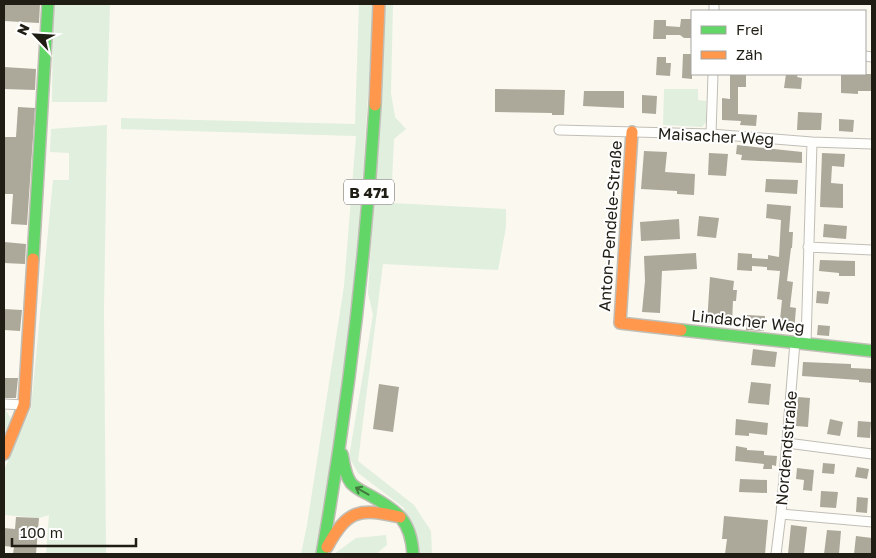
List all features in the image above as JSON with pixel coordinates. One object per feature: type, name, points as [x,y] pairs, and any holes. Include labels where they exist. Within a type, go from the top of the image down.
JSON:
[{"type":"main road","points":[[4,454],[24,405],[48,4]]},
{"type":"main road","name":"B 471","points":[[323,554],[350,372],[365,238],[377,75],[379,4]]},
{"type":"main road","name":"Anton-Pendele-Straße","points":[[620,323],[632,132]]},
{"type":"main road","name":"Lindacher Weg","points":[[620,323],[872,351]]},
{"type":"main road","points":[[340,446],[347,476],[354,486],[392,507],[408,525],[412,537],[413,554]]},
{"type":"main road","points":[[323,554],[342,524],[355,514],[370,511],[402,518]]},
{"type":"street","points":[[712,134],[713,75]]},
{"type":"street","name":"Maisacher Weg","points":[[559,130],[712,134],[812,142],[872,144]]},
{"type":"street","name":"Nordendstraße","points":[[776,554],[787,443],[800,343],[808,247],[812,142]]},
{"type":"street","points":[[808,247],[872,250]]},
{"type":"street","points":[[4,404],[24,405]]},
{"type":"street","points":[[787,443],[872,454]]},
{"type":"street","points":[[781,514],[872,522]]},
{"type":"green space","points":[[53,4],[110,4],[107,102],[52,102]]},
{"type":"green space","points":[[359,4],[374,4],[355,294],[317,554],[301,554],[344,286],[356,136],[121,129],[121,118],[355,124]]},
{"type":"green space","points":[[386,4],[393,4],[391,93],[395,117],[406,129],[394,139],[391,203],[506,209],[506,227],[498,270],[383,264],[358,461],[414,505],[431,531],[432,554],[419,554],[404,508],[358,473],[349,457],[373,315],[368,293]]},
{"type":"green space","points":[[664,89],[698,89],[698,100],[706,101],[706,122],[702,127],[663,125]]},
{"type":"green space","points":[[107,125],[104,312],[106,554],[46,554],[49,515],[39,518],[4,515],[4,470],[31,408],[53,180],[69,180],[69,153],[50,152],[51,129]]},
{"type":"green space","points":[[4,407],[11,419],[4,434]]},
{"type":"green space","points":[[386,535],[387,545],[376,554],[334,554],[356,538]]},
{"type":"building","points":[[4,4],[40,4],[39,23],[4,21]]},
{"type":"building","points":[[681,19],[691,19],[691,38],[684,38],[680,35],[666,35],[666,39],[653,39],[654,20],[666,20],[666,26],[680,27]]},
{"type":"building","points":[[683,54],[691,54],[692,79],[682,78]]},
{"type":"building","points":[[657,57],[666,57],[666,63],[671,63],[670,76],[656,75]]},
{"type":"building","points":[[4,67],[36,69],[35,90],[4,89]]},
{"type":"building","points":[[872,74],[872,91],[858,91],[858,94],[841,93],[841,75]]},
{"type":"building","points":[[730,75],[746,75],[746,87],[738,87],[738,114],[757,115],[756,126],[740,125],[741,121],[722,120],[722,98],[730,99]]},
{"type":"building","points":[[786,75],[798,75],[797,77],[802,78],[801,89],[784,88]]},
{"type":"building","points":[[495,89],[565,90],[564,115],[495,112]]},
{"type":"building","points":[[584,91],[624,91],[624,108],[583,106]]},
{"type":"building","points":[[642,95],[657,96],[656,114],[642,113]]},
{"type":"building","points":[[18,107],[35,108],[27,225],[11,224],[13,194],[4,194],[4,137],[16,137]]},
{"type":"building","points":[[798,112],[822,113],[821,130],[797,130]]},
{"type":"building","points":[[839,119],[854,120],[853,132],[839,131]]},
{"type":"building","points":[[737,145],[802,152],[802,163],[741,160],[742,155],[736,154]]},
{"type":"building","points":[[644,151],[667,152],[665,172],[695,174],[694,195],[677,194],[677,191],[641,189]]},
{"type":"building","points":[[709,153],[728,154],[726,176],[708,175]]},
{"type":"building","points":[[822,153],[845,154],[844,167],[832,166],[831,183],[843,184],[843,208],[820,207]]},
{"type":"building","points":[[766,179],[798,180],[797,194],[765,192]]},
{"type":"building","points":[[767,204],[791,206],[789,232],[793,232],[787,281],[793,282],[790,307],[796,308],[794,332],[779,330],[782,300],[777,299],[780,271],[767,270],[767,267],[752,266],[752,271],[737,270],[738,253],[752,254],[752,258],[768,259],[768,255],[779,257],[781,220],[766,218]]},
{"type":"building","points":[[699,216],[719,218],[716,238],[697,236]]},
{"type":"building","points":[[679,219],[680,239],[641,241],[640,222]]},
{"type":"building","points":[[824,224],[847,226],[846,239],[823,237]]},
{"type":"building","points":[[4,242],[26,244],[25,264],[4,263]]},
{"type":"building","points":[[696,253],[697,269],[662,271],[660,313],[642,312],[645,281],[644,256]]},
{"type":"building","points":[[820,260],[855,261],[855,276],[839,276],[839,273],[819,271]]},
{"type":"building","points":[[710,277],[734,281],[733,290],[737,290],[736,301],[733,301],[732,324],[707,323]]},
{"type":"building","points":[[817,291],[830,292],[828,304],[816,303]]},
{"type":"building","points":[[4,309],[22,310],[20,331],[4,330]]},
{"type":"building","points":[[747,315],[765,316],[764,331],[746,330]]},
{"type":"building","points":[[818,325],[830,326],[829,336],[817,335]]},
{"type":"building","points":[[753,349],[777,352],[775,367],[751,365]]},
{"type":"building","points":[[803,362],[851,364],[851,368],[872,369],[872,383],[859,382],[859,380],[802,376]]},
{"type":"building","points":[[4,378],[18,378],[16,398],[4,398]]},
{"type":"building","points":[[751,382],[771,384],[769,405],[748,403]]},
{"type":"building","points":[[379,384],[399,387],[393,432],[373,429]]},
{"type":"building","points":[[798,397],[810,398],[808,427],[796,426]]},
{"type":"building","points":[[736,419],[768,423],[767,435],[749,433],[749,436],[735,435]]},
{"type":"building","points":[[830,419],[843,422],[840,436],[827,434]]},
{"type":"building","points":[[858,421],[871,422],[870,438],[857,437]]},
{"type":"building","points":[[736,446],[747,448],[747,450],[764,451],[764,455],[777,456],[776,466],[772,465],[772,469],[763,469],[764,464],[735,461]]},
{"type":"building","points":[[823,463],[835,464],[834,474],[822,473]]},
{"type":"building","points":[[857,467],[869,469],[867,479],[855,477]]},
{"type":"building","points":[[797,468],[814,470],[812,491],[803,490],[804,480],[796,479]]},
{"type":"building","points":[[740,479],[767,480],[767,493],[739,492]]},
{"type":"building","points":[[821,491],[838,492],[836,508],[820,507]]},
{"type":"building","points":[[857,497],[868,498],[867,513],[856,512]]},
{"type":"building","points":[[724,516],[768,520],[765,554],[725,554],[727,539],[722,539]]},
{"type":"building","points":[[16,517],[39,518],[36,554],[13,554],[14,547],[4,546],[4,528],[15,529]]},
{"type":"building","points":[[791,525],[807,527],[804,554],[788,554]]},
{"type":"building","points":[[827,530],[841,531],[839,554],[824,554]]},
{"type":"building","points":[[856,536],[872,538],[872,554],[854,554]]},
{"type":"traffic: fast","points":[[33,259],[48,4]]},
{"type":"traffic: fast","points":[[322,554],[355,330],[367,218],[375,105]]},
{"type":"traffic: fast","points":[[681,330],[872,351]]},
{"type":"traffic: fast","points":[[342,454],[346,473],[351,483],[396,512],[406,525],[412,543],[413,554]]},
{"type":"traffic: slow","points":[[375,105],[379,4]]},
{"type":"traffic: slow","points":[[632,132],[620,323],[681,330]]},
{"type":"traffic: slow","points":[[4,454],[24,405],[33,259]]},
{"type":"traffic: slow","points":[[327,547],[334,534],[349,518],[356,514],[374,513],[400,517]]}]
